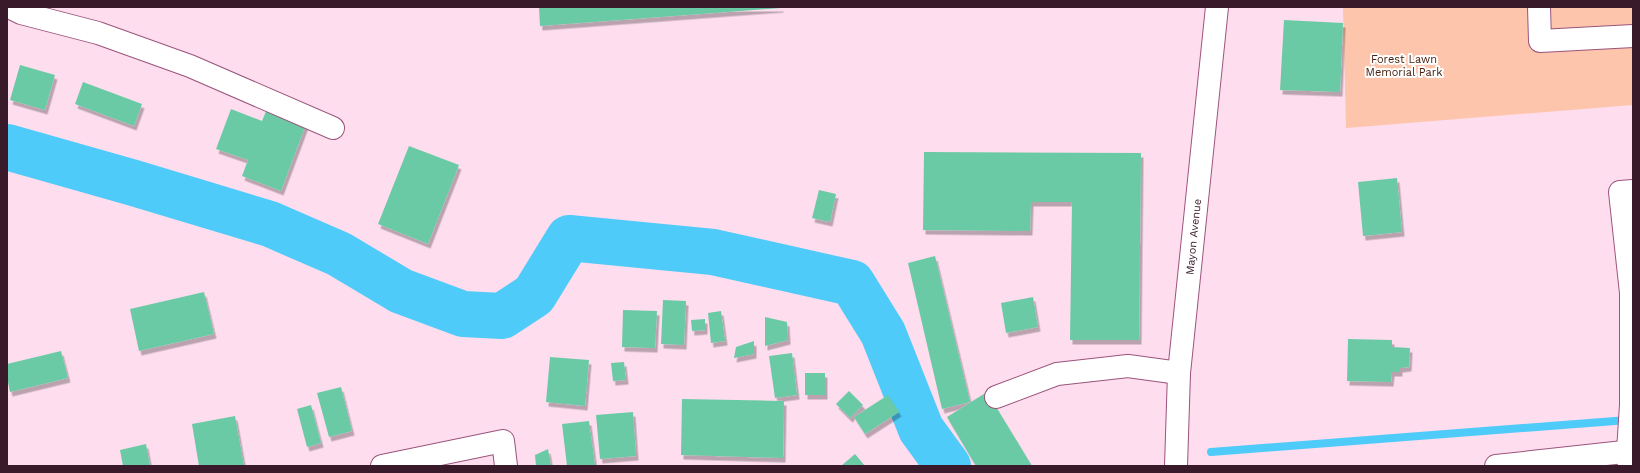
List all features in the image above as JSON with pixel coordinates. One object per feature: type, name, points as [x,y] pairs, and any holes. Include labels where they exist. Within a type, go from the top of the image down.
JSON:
[{"type":"street","points":[[9,7],[21,13],[98,33],[190,66],[333,128]]},
{"type":"street","name":"Mayon Avenue","points":[[1176,466],[1179,373],[1217,7]]},
{"type":"street","points":[[1539,7],[1540,40],[1633,36]]},
{"type":"street","points":[[1496,466],[1630,456],[1632,405],[1632,293],[1620,192],[1633,191]]},
{"type":"street","points":[[996,397],[1057,374],[1128,366],[1179,373]]},
{"type":"street","points":[[382,466],[503,441],[506,466]]},
{"type":"green space","name":"Forest Lawn Memorial Park","points":[[1343,7],[1633,7],[1633,105],[1346,128]]},
{"type":"building","points":[[539,7],[781,7],[781,8],[540,26]]},
{"type":"building","points":[[1284,20],[1343,23],[1340,92],[1280,90]]},
{"type":"building","points":[[20,65],[55,75],[45,110],[10,100]]},
{"type":"building","points":[[83,82],[142,104],[134,126],[75,104]]},
{"type":"building","points":[[231,109],[262,121],[267,109],[306,124],[281,191],[242,176],[248,160],[216,149]]},
{"type":"building","points":[[409,146],[459,165],[428,244],[378,224]]},
{"type":"building","points":[[924,152],[1141,153],[1139,340],[1070,340],[1072,202],[1031,202],[1030,231],[923,230]]},
{"type":"building","points":[[1397,178],[1402,232],[1363,236],[1358,182]]},
{"type":"building","points":[[819,190],[836,194],[830,222],[812,218]]},
{"type":"building","points":[[935,256],[970,402],[942,409],[908,263]]},
{"type":"building","points":[[204,292],[214,334],[139,351],[130,309]]},
{"type":"building","points":[[1033,297],[1038,327],[1006,333],[1001,303]]},
{"type":"building","points":[[663,300],[686,301],[684,345],[661,344]]},
{"type":"building","points":[[623,310],[657,311],[655,348],[622,347]]},
{"type":"building","points":[[721,311],[725,341],[711,343],[708,313]]},
{"type":"building","points":[[765,317],[787,322],[788,340],[765,346]]},
{"type":"building","points":[[705,319],[705,330],[692,331],[691,320]]},
{"type":"building","points":[[1348,339],[1392,340],[1392,347],[1410,348],[1409,367],[1400,368],[1400,372],[1392,372],[1391,382],[1347,381]]},
{"type":"building","points":[[754,341],[754,354],[734,358],[736,347]]},
{"type":"building","points":[[61,351],[68,378],[10,392],[7,377],[7,364]]},
{"type":"building","points":[[792,353],[797,395],[775,398],[769,356]]},
{"type":"building","points":[[550,357],[589,360],[585,406],[546,402]]},
{"type":"building","points":[[624,362],[626,380],[613,381],[611,363]]},
{"type":"building","points":[[805,373],[825,373],[825,395],[805,395]]},
{"type":"building","points":[[341,387],[352,431],[329,437],[317,393]]},
{"type":"building","points":[[849,391],[863,405],[850,418],[836,404]]},
{"type":"building","points":[[987,392],[1032,466],[976,466],[947,417]]},
{"type":"building","points":[[888,395],[899,412],[865,434],[854,417]]},
{"type":"building","points":[[682,399],[784,401],[783,458],[681,455]]},
{"type":"building","points":[[311,405],[321,443],[307,447],[297,409]]},
{"type":"building","points":[[633,412],[636,456],[600,459],[596,415]]},
{"type":"building","points":[[235,416],[244,466],[199,466],[192,424]]},
{"type":"building","points":[[589,421],[595,466],[567,466],[562,424]]},
{"type":"building","points":[[146,444],[150,466],[123,466],[120,450]]},
{"type":"building","points":[[548,449],[551,466],[536,466],[535,455]]},
{"type":"building","points":[[855,454],[865,466],[841,466]]},
{"type":"waterway","points":[[7,147],[270,224],[339,254],[401,291],[463,314],[502,316],[534,295],[569,238],[713,252],[852,283],[883,333],[921,429],[948,466]]},
{"type":"waterway","points":[[1211,452],[1628,420]]}]
